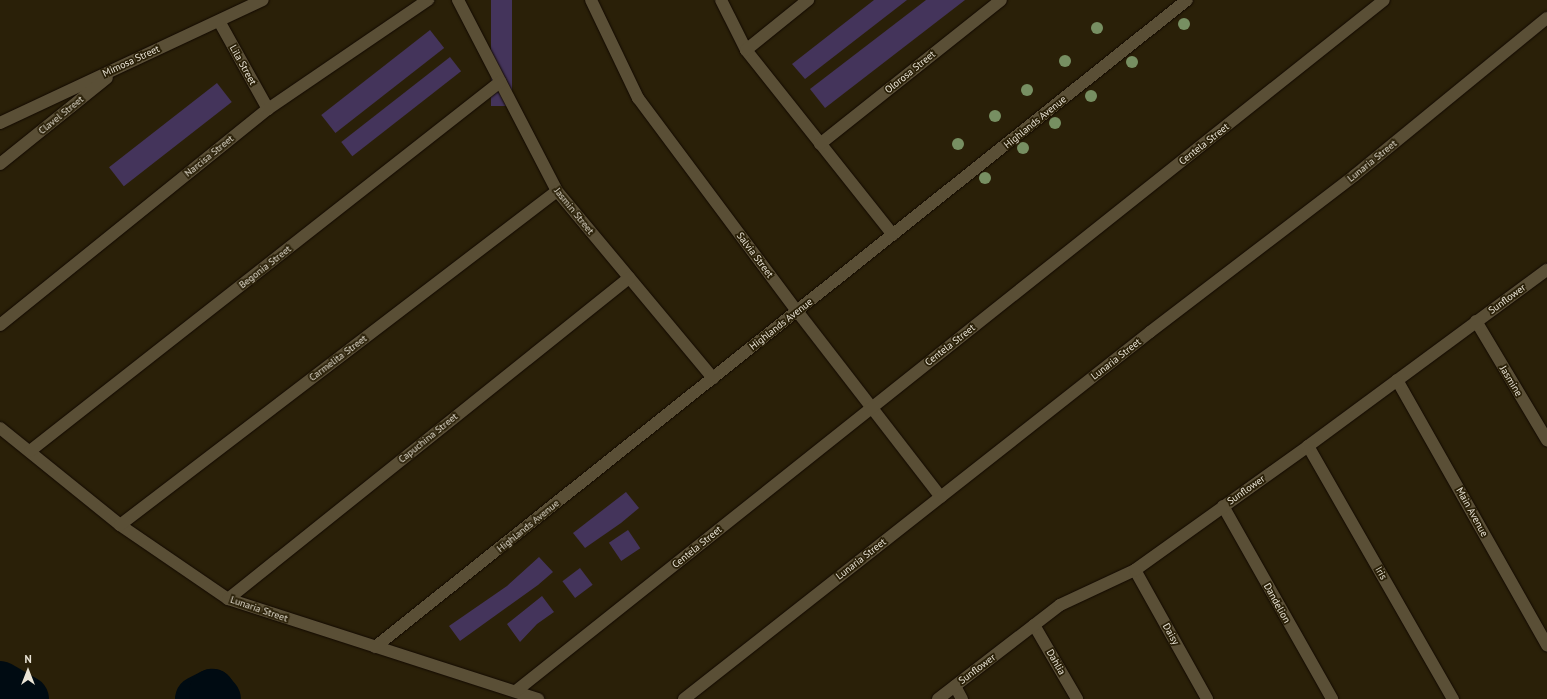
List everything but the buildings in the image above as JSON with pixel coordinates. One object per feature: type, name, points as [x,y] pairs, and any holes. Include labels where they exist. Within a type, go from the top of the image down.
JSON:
[{"type":"street","name":"Mimosa Street","points":[[0,123],[263,0]]},
{"type":"street","name":"Narcisa Street","points":[[0,325],[268,109],[428,0]]},
{"type":"street","name":"Jasmin Street","points":[[458,0],[557,192],[713,378]]},
{"type":"street","name":"Salvia Street","points":[[591,0],[638,98],[797,311],[941,497]]},
{"type":"street","points":[[721,0],[746,50],[893,235]]},
{"type":"street","points":[[746,50],[808,0]]},
{"type":"street","name":"Olorosa Street","points":[[820,144],[1001,0]]},
{"type":"street","name":"Highlands Avenue","points":[[375,648],[1187,0]]},
{"type":"street","name":"Centela Street","points":[[516,691],[1384,0]]},
{"type":"street","name":"Lunaria Street","points":[[684,699],[1355,175],[1547,18]]},
{"type":"street","name":"Lila Street","points":[[219,20],[268,109]]},
{"type":"street","name":"Clavel Street","points":[[0,164],[122,66]]},
{"type":"street","name":"Begonia Street","points":[[30,451],[500,82]]},
{"type":"street","name":"Carmelita Street","points":[[120,525],[557,192]]},
{"type":"street","name":"Sunflower","points":[[938,699],[1060,605],[1135,570],[1308,446],[1547,270]]},
{"type":"street","name":"Capuchina Street","points":[[228,599],[629,278]]},
{"type":"street","name":"Jasmine","points":[[1476,321],[1547,440]]},
{"type":"street","name":"Main Avenue","points":[[1397,380],[1547,645]]},
{"type":"street","name":"Lunaria Street","points":[[0,428],[120,525],[228,599],[375,648],[538,699]]},
{"type":"street","name":"Iris","points":[[1308,446],[1453,699]]},
{"type":"street","name":"Dandelion","points":[[1223,506],[1332,699]]},
{"type":"street","name":"Daisy","points":[[1135,570],[1207,699]]},
{"type":"street","name":"Dahlia","points":[[1034,625],[1077,699]]},
{"type":"street","points":[[955,686],[962,699]]},
{"type":"waterway","points":[[0,684],[26,699]]},
{"type":"waterway","points":[[198,699],[212,692],[218,699]]}]
